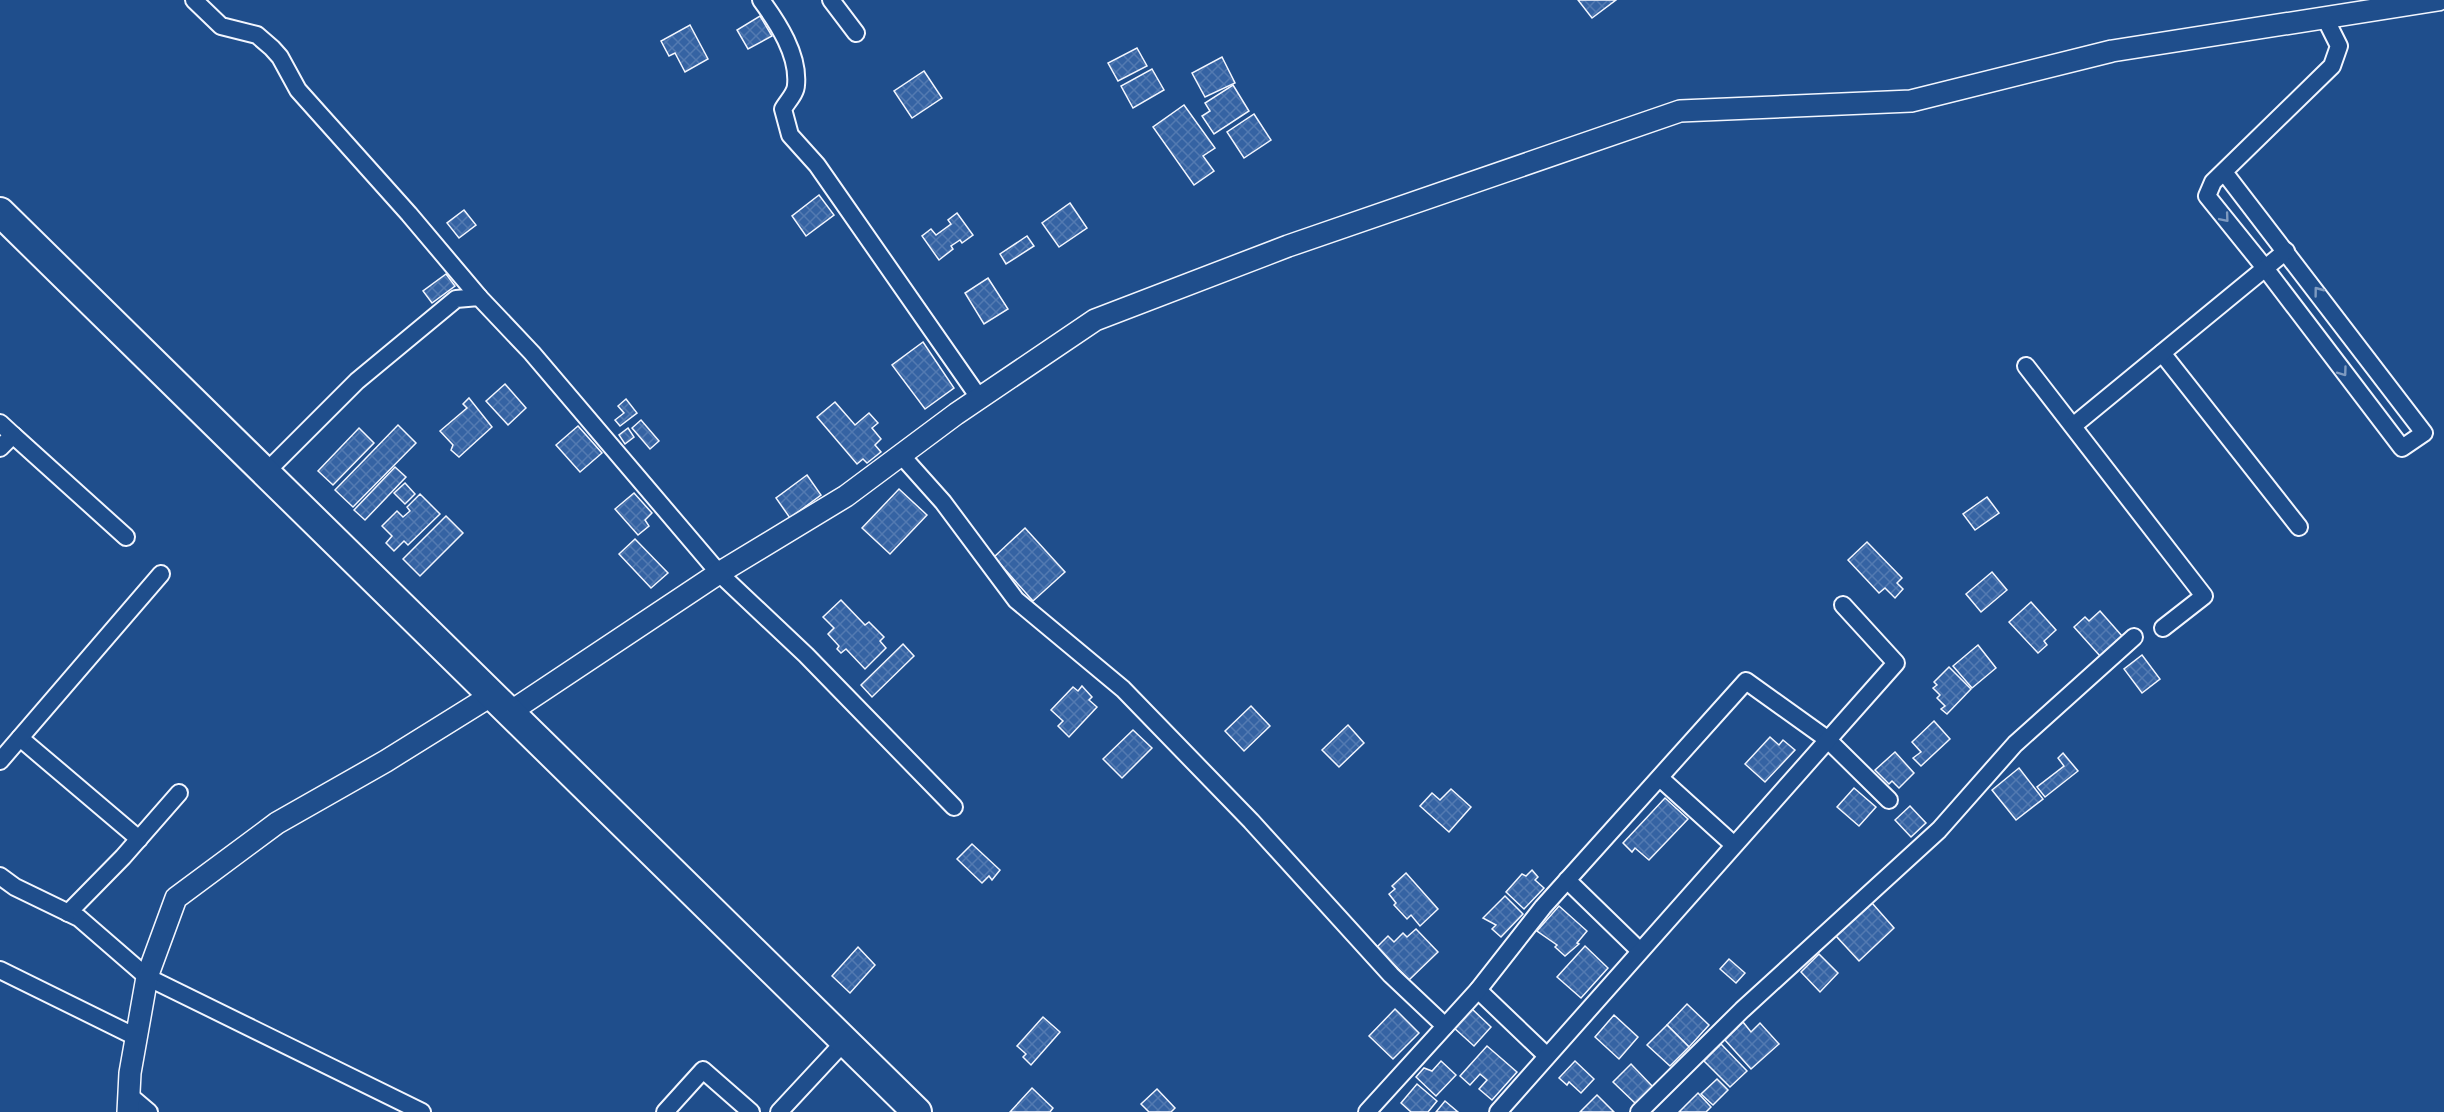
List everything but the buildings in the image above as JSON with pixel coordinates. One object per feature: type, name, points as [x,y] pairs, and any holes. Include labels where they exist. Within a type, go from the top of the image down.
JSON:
[{"type":"highway","points":[[0,212],[917,1112]]},
{"type":"street","points":[[194,0],[221,26],[257,35],[272,48],[280,57],[298,90],[409,214],[479,297],[547,371],[719,573],[806,655],[954,807]]},
{"type":"street","points":[[761,0],[779,28],[795,62],[796,87],[783,109],[790,135],[817,165],[980,399]]},
{"type":"street","points":[[831,0],[856,33]]},
{"type":"street","points":[[149,1112],[128,1104],[130,1073],[147,977],[176,898],[277,824],[386,761],[501,704],[846,496],[980,399],[1095,320],[1288,246],[1680,111],[1911,101],[2112,51],[2438,0]]},
{"type":"street","points":[[2224,172],[2424,433],[2402,448],[2265,268],[2207,196],[2213,182],[2332,66],[2339,46],[2325,18]]},
{"type":"street","points":[[2073,426],[2286,251]]},
{"type":"street","points":[[266,472],[357,381],[456,298],[479,297]]},
{"type":"street","points":[[2162,353],[2299,527]]},
{"type":"street","points":[[2026,366],[2204,596],[2163,628]]},
{"type":"street","points":[[0,423],[126,537]]},
{"type":"street","points":[[0,448],[13,435]]},
{"type":"street","points":[[901,455],[943,502],[1016,600],[1123,689],[1251,821],[1391,975],[1445,1026]]},
{"type":"street","points":[[0,761],[161,574]]},
{"type":"street","points":[[1498,1112],[1896,663],[1843,605]]},
{"type":"street","points":[[1639,1112],[1742,1010],[1939,830],[2015,744],[2134,637]]},
{"type":"street","points":[[1367,1112],[1478,990],[1543,907],[1746,681],[1827,740],[1889,800]]},
{"type":"street","points":[[20,738],[139,839]]},
{"type":"street","points":[[1660,778],[1734,845]]},
{"type":"street","points":[[68,912],[139,839],[179,793]]},
{"type":"street","points":[[0,876],[15,887],[79,918],[147,977],[422,1112]]},
{"type":"street","points":[[1567,880],[1640,951]]},
{"type":"street","points":[[0,970],[136,1037]]},
{"type":"street","points":[[1478,990],[1547,1056]]},
{"type":"street","points":[[778,1112],[845,1041]]},
{"type":"street","points":[[665,1112],[703,1070],[751,1112]]}]
